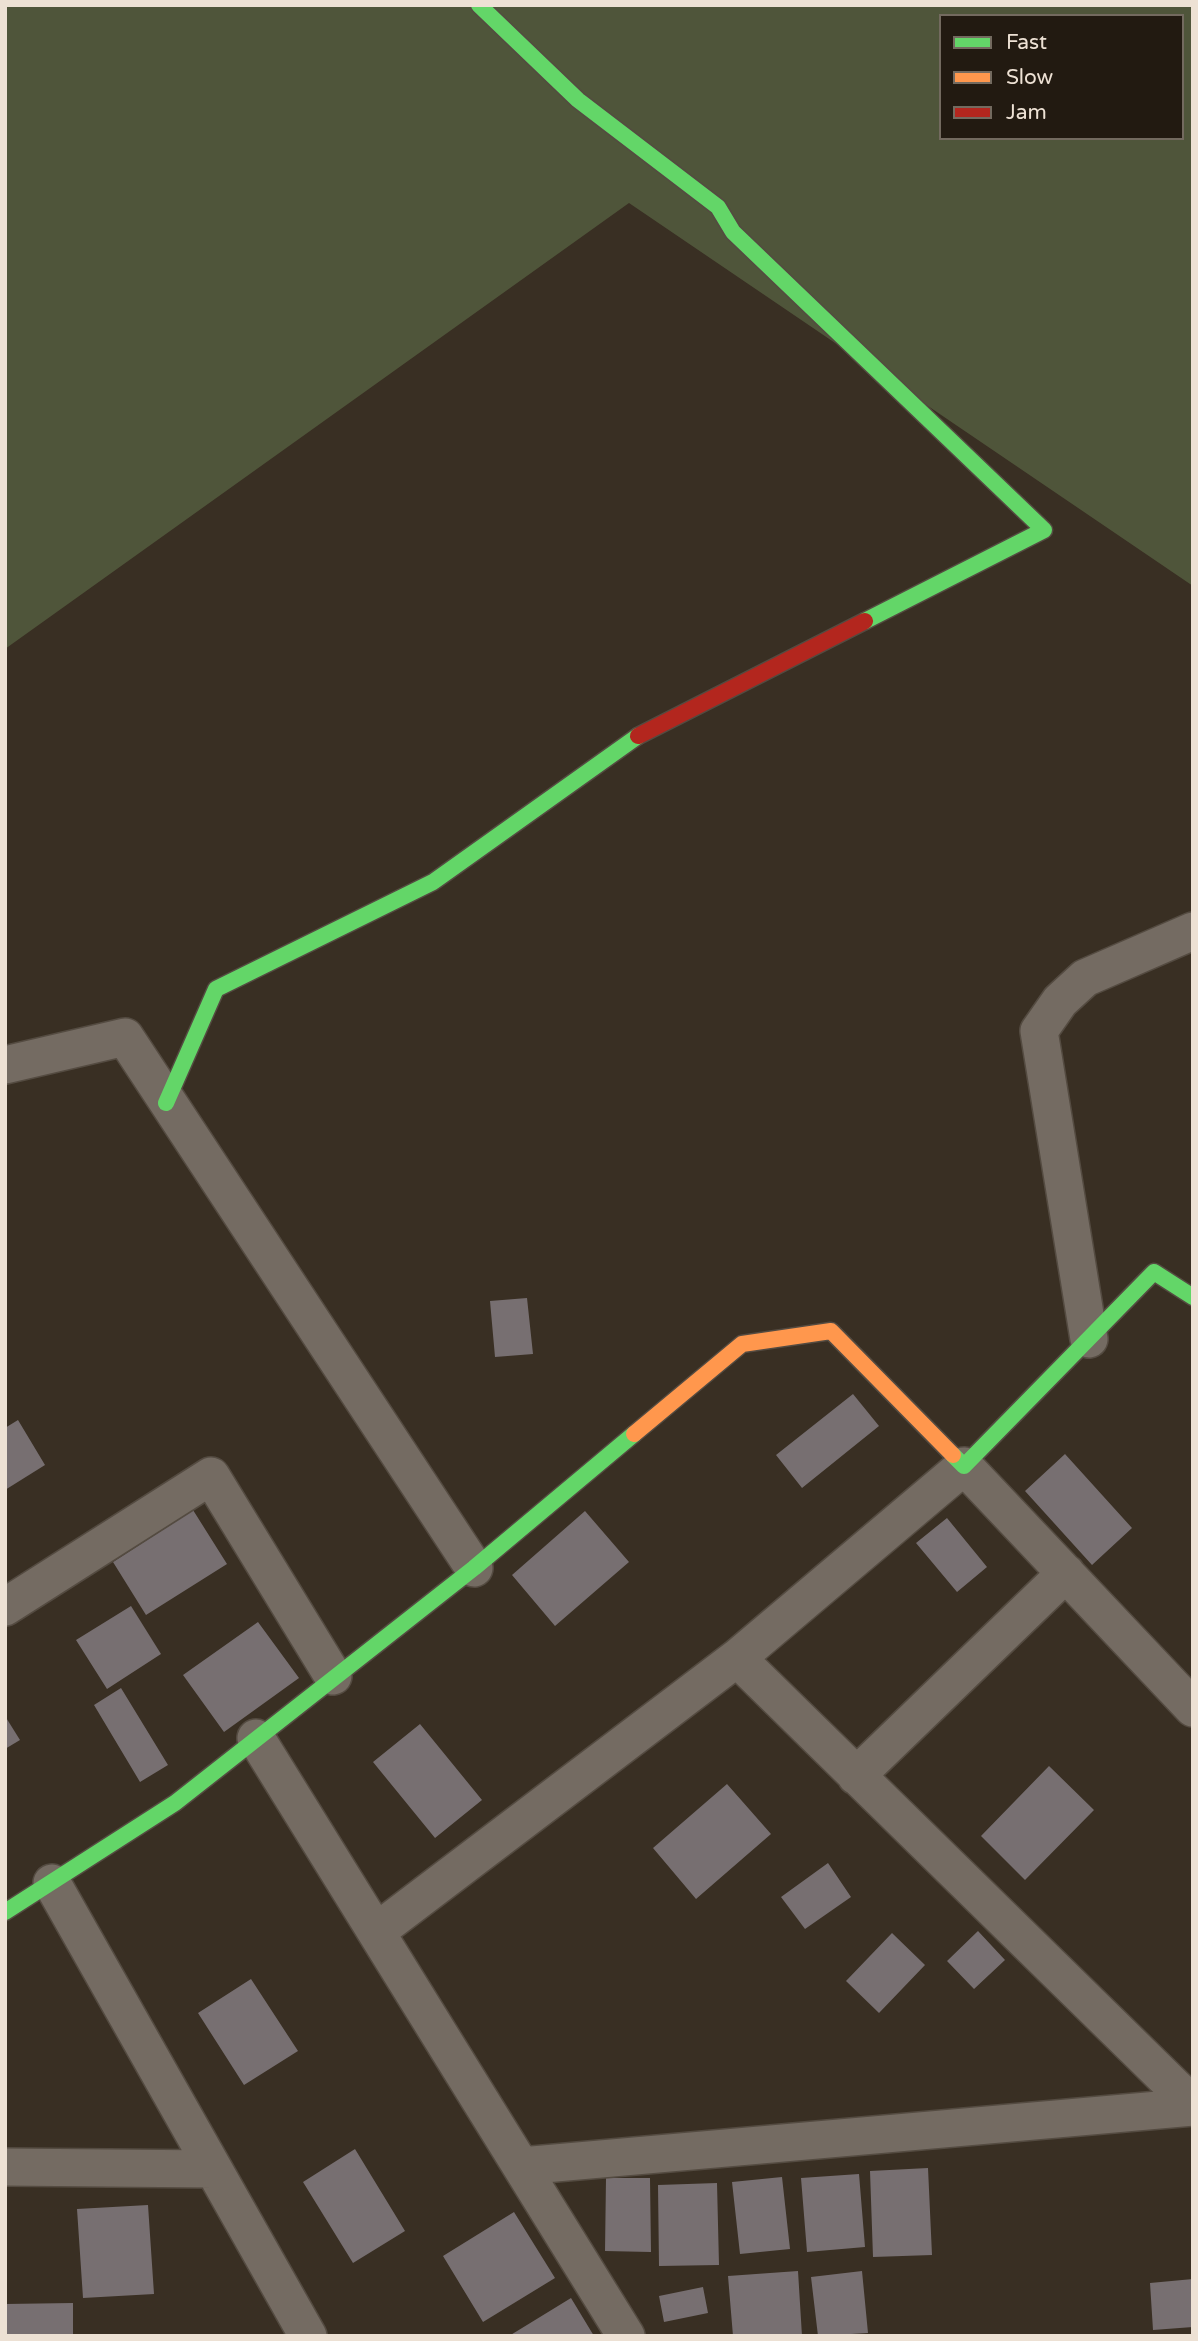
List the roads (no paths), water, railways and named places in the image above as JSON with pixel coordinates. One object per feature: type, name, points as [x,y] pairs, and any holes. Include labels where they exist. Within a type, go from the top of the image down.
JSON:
[{"type":"street","points":[[166,1103],[216,989],[433,881],[634,738],[1044,530],[733,232],[718,206],[578,100],[479,5]]},
{"type":"street","points":[[1089,1339],[1039,1031],[1060,1001],[1085,978],[1193,931]]},
{"type":"street","points":[[5,1065],[125,1037],[474,1568]]},
{"type":"street","points":[[376,1932],[737,1658],[964,1466],[1154,1272],[1193,1297]]},
{"type":"street","points":[[5,1913],[175,1803],[333,1675],[474,1568],[742,1344],[831,1331],[964,1466],[1193,1708]]},
{"type":"street","points":[[5,1607],[211,1476],[333,1675]]},
{"type":"street","points":[[856,1776],[1066,1573]]},
{"type":"street","points":[[737,1658],[1193,2106]]},
{"type":"street","points":[[256,1738],[626,2336]]},
{"type":"street","points":[[52,1883],[308,2336]]},
{"type":"street","points":[[521,2166],[1193,2106]]},
{"type":"street","points":[[5,2167],[214,2169]]}]
